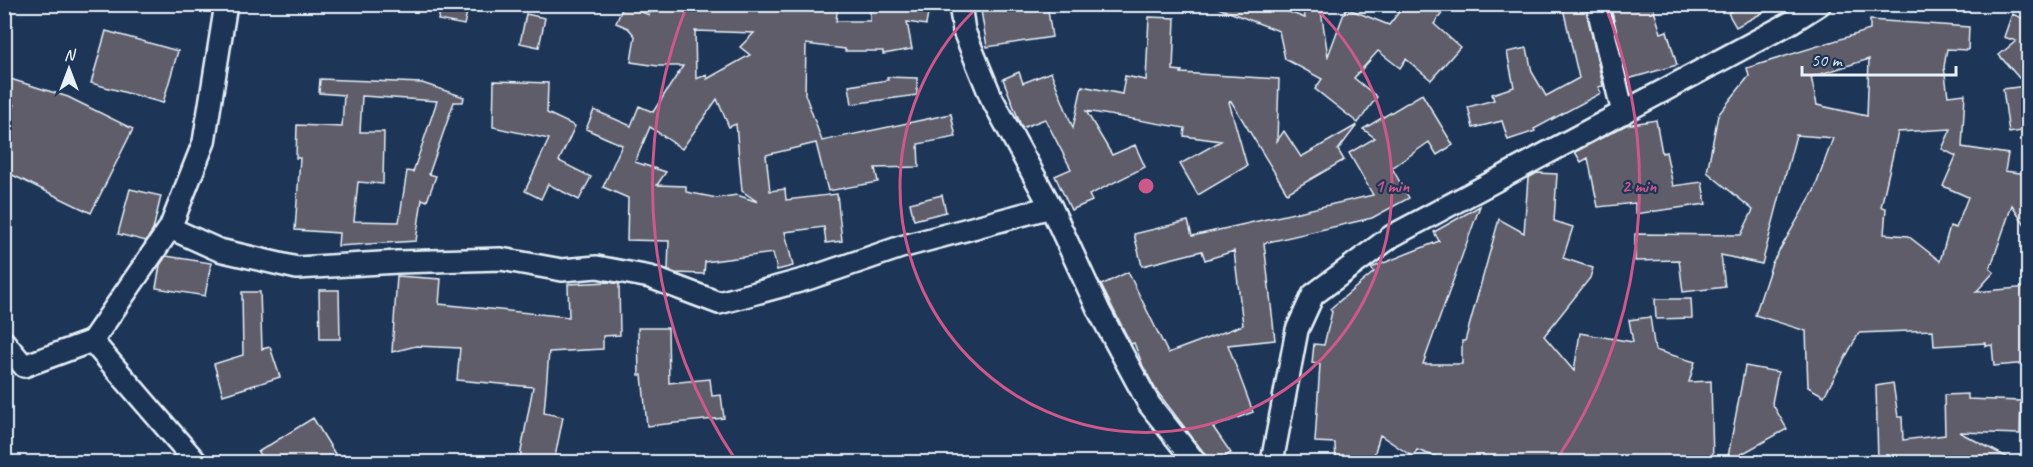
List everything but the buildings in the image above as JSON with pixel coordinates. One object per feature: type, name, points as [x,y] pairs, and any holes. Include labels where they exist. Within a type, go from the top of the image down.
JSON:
[{"type":"street","points":[[4,342],[14,362],[92,340],[170,228],[204,142],[226,4]]},
{"type":"street","points":[[960,4],[964,31],[991,97],[1051,207],[1098,311],[1149,404],[1195,462]]},
{"type":"street","points":[[1597,4],[1623,113]]},
{"type":"street","points":[[1272,462],[1297,330],[1313,295],[1392,236],[1790,23],[1820,4]]},
{"type":"street","points":[[170,228],[219,250],[297,268],[501,259],[562,270],[597,267],[650,277],[719,303],[807,279],[901,247],[1051,207]]},
{"type":"street","points":[[92,340],[196,462]]}]
